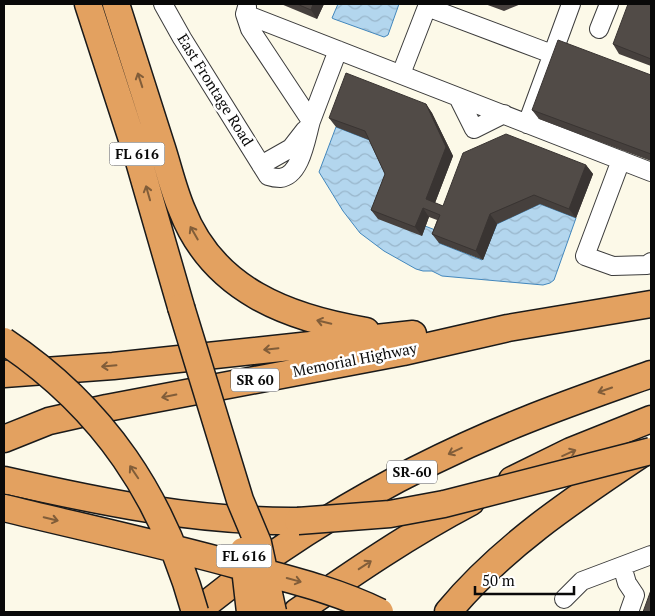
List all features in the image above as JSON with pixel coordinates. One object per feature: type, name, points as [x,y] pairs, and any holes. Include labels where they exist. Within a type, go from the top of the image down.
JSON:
[{"type":"highway","name":"FL 616","points":[[88,4],[138,158],[240,500],[242,544],[250,612]]},
{"type":"highway","points":[[116,4],[182,211],[204,250],[216,265],[229,277],[258,297],[290,312],[341,326],[379,333],[406,335]]},
{"type":"highway","name":"Memorial Highway","points":[[4,440],[49,421],[107,408],[402,352],[508,328],[651,304]]},
{"type":"highway","points":[[4,374],[113,366],[406,335],[508,328]]},
{"type":"highway","points":[[4,340],[53,377],[98,422],[121,453],[143,485],[168,532],[188,586],[195,612]]},
{"type":"highway","name":"SR-60","points":[[195,612],[251,569],[321,524],[409,474],[448,454],[525,420],[651,374]]},
{"type":"highway","points":[[296,612],[430,524],[571,451],[651,420]]},
{"type":"highway","points":[[448,612],[490,568],[532,531],[651,447]]},
{"type":"highway","points":[[4,480],[121,505],[165,512],[212,518],[298,521],[390,514],[435,506],[651,452]]},
{"type":"highway","points":[[240,500],[258,543],[273,612]]},
{"type":"highway","points":[[4,508],[197,554],[303,582],[341,595],[380,612]]},
{"type":"street","name":"East Frontage Road","points":[[162,4],[264,171],[280,178],[292,173],[298,165],[311,121]]},
{"type":"street","points":[[526,124],[571,4]]},
{"type":"street","points":[[600,29],[609,4]]},
{"type":"street","points":[[401,74],[426,7],[552,54]]},
{"type":"street","points":[[246,9],[338,50],[651,172]]},
{"type":"street","points":[[246,9],[250,29],[311,121]]},
{"type":"street","points":[[311,121],[338,50]]},
{"type":"street","points":[[458,96],[474,129],[504,114]]},
{"type":"street","points":[[620,160],[585,256],[613,266],[647,265],[651,262]]},
{"type":"street","points":[[564,599],[582,581],[651,555]]},
{"type":"street","points":[[622,566],[627,583],[635,595],[629,612]]},
{"type":"water","points":[[338,4],[399,4],[388,35],[384,37],[332,18]]},
{"type":"water","points":[[336,127],[372,141],[425,226],[443,233],[439,243],[482,260],[497,224],[540,204],[576,218],[554,280],[543,285],[442,276],[432,271],[416,269],[384,251],[360,233],[343,211],[319,172]]},
{"type":"building","points":[[297,4],[313,4],[311,10]]},
{"type":"building","points":[[628,4],[651,4],[651,59],[613,44]]},
{"type":"building","points":[[558,40],[651,75],[651,154],[532,110]]},
{"type":"building","points":[[346,73],[426,104],[446,147],[426,199],[443,206],[463,153],[506,134],[586,165],[569,209],[534,195],[490,214],[476,251],[432,234],[440,215],[423,208],[415,227],[371,210],[385,174],[365,131],[329,118]]},
{"type":"building","points":[[651,590],[651,612],[643,612]]}]
